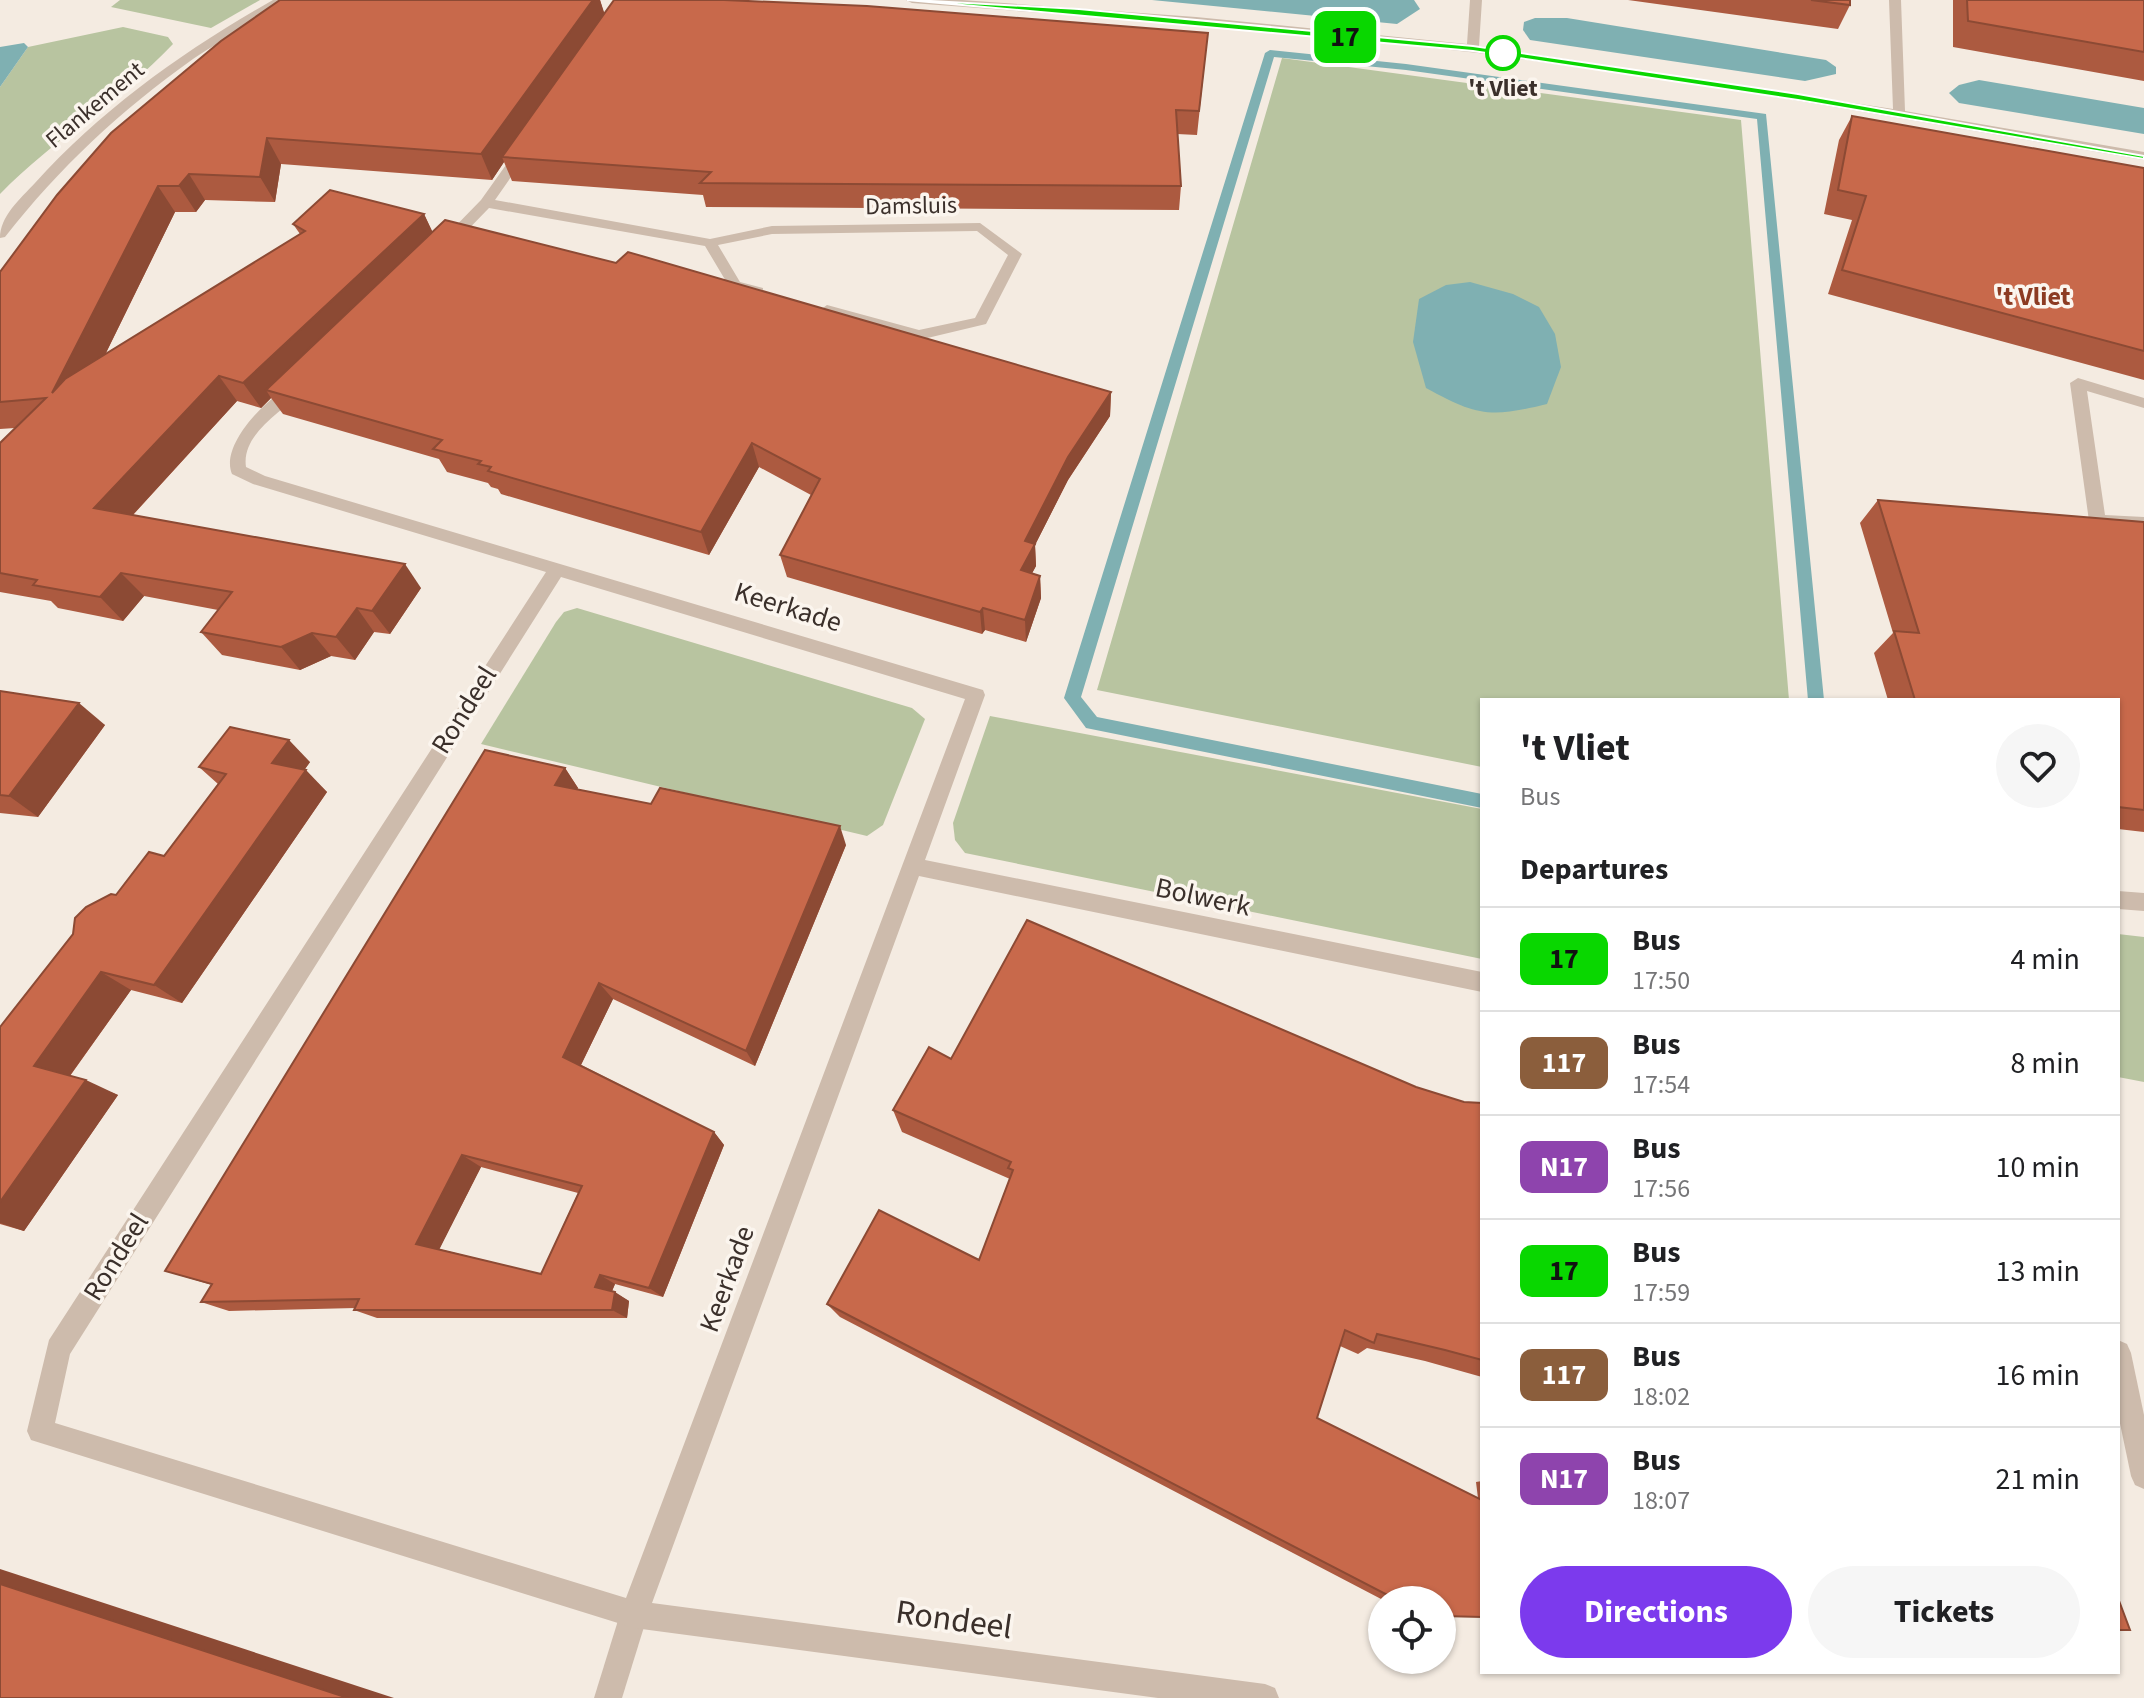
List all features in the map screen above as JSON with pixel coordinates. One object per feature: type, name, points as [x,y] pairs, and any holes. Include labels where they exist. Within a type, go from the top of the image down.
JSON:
[{"type":"street","name":"Flankement","points":[[0,234],[44,179],[76,147],[233,26],[281,0]]},
{"type":"street","points":[[912,0],[1080,6],[1473,49],[1899,113],[2144,156]]},
{"type":"street","points":[[1473,49],[1476,0]]},
{"type":"street","points":[[1895,0],[1899,113]]},
{"type":"street","points":[[431,259],[486,203],[530,142]]},
{"type":"street","name":"Damsluis","points":[[486,203],[710,243],[772,230],[980,227],[1015,254],[981,321],[919,335],[812,306]]},
{"type":"street","points":[[710,243],[735,285],[781,297]]},
{"type":"street","name":"Keerkade","points":[[309,377],[247,435],[237,450],[238,470],[259,480],[976,695],[634,1614]]},
{"type":"street","points":[[2144,403],[2078,383],[2097,521],[2144,523]]},
{"type":"street","name":"Rondeel","points":[[556,570],[58,1349],[40,1431],[224,1485],[634,1614],[1265,1698]]},
{"type":"street","name":"Bolwerk","points":[[912,866],[1480,982]]},
{"type":"street","points":[[2120,900],[2144,902]]},
{"type":"street","points":[[2120,1362],[2144,1476]]},
{"type":"street","points":[[608,1698],[634,1614]]},
{"type":"green space","points":[[120,0],[260,0],[211,28],[111,7]]},
{"type":"green space","points":[[123,27],[168,37],[173,44],[0,194],[0,87],[28,47]]},
{"type":"green space","points":[[1282,58],[1741,120],[1789,698],[1480,698],[1480,767],[1097,690]]},
{"type":"green space","points":[[577,608],[912,708],[925,719],[883,825],[867,836],[481,744],[556,622],[564,612]]},
{"type":"green space","points":[[990,716],[1480,809],[1480,959],[965,853],[955,840],[953,823]]},
{"type":"green space","points":[[2120,934],[2144,937],[2144,1082],[2120,1077]]},
{"type":"water","points":[[1152,0],[1414,0],[1420,9],[1397,24]]},
{"type":"water","points":[[1535,18],[1567,18],[1826,60],[1836,67],[1836,74],[1805,81],[1530,40],[1523,30],[1524,22]]},
{"type":"water","points":[[24,43],[28,47],[0,87],[0,47]]},
{"type":"water","points":[[1979,80],[2144,108],[2144,134],[1959,103],[1949,93],[1959,85]]},
{"type":"water","points":[[1470,282],[1513,294],[1539,307],[1555,334],[1561,367],[1547,404],[1511,411],[1484,412],[1458,404],[1426,388],[1413,342],[1419,299],[1446,285]]},
{"type":"building","points":[[280,0],[593,0],[481,154],[267,138],[260,177],[189,174],[179,186],[158,186],[52,393],[65,379],[305,231],[293,224],[330,190],[424,214],[243,383],[219,376],[94,508],[405,564],[372,611],[357,608],[336,637],[312,633],[281,647],[201,632],[232,592],[121,573],[100,597],[33,585],[37,580],[0,573],[0,443],[46,398],[0,402],[0,272],[57,195],[111,133],[221,41]]},
{"type":"building","points":[[614,0],[724,0],[867,6],[1208,33],[1199,111],[1176,110],[1181,186],[700,183],[711,172],[502,157]]},
{"type":"building","points":[[1811,0],[1850,0],[1850,5]]},
{"type":"building","points":[[1967,0],[2144,0],[2144,52],[1968,21]]},
{"type":"building","points":[[1852,116],[2144,168],[2144,351],[1842,270],[1866,196],[1838,190]]},
{"type":"building","points":[[445,220],[616,263],[628,252],[1111,392],[1068,457],[1025,541],[1035,544],[1021,570],[1040,576],[1025,620],[983,608],[980,612],[780,555],[820,479],[752,443],[701,532],[488,471],[491,467],[478,464],[481,461],[433,449],[442,440],[266,390]]},
{"type":"building","points":[[1878,500],[2144,522],[2144,810],[2120,807],[2120,698],[1914,698],[1894,631],[1919,633]]},
{"type":"building","points":[[0,691],[79,703],[9,796],[0,795]]},
{"type":"building","points":[[230,727],[289,740],[272,763],[306,770],[154,985],[101,972],[34,1066],[86,1080],[0,1202],[0,1027],[73,934],[75,918],[86,907],[111,894],[116,895],[149,852],[164,856],[226,774],[199,767]]},
{"type":"building","points":[[485,750],[565,768],[555,785],[651,804],[660,788],[840,826],[746,1051],[599,983],[563,1057],[714,1132],[649,1288],[600,1275],[595,1287],[615,1292],[612,1310],[354,1310],[359,1299],[201,1302],[212,1284],[165,1271]],"holes":[[[462,1155],[582,1186],[541,1274],[416,1244]]]},
{"type":"building","points":[[1027,920],[1416,1087],[1464,1102],[1480,1103],[1480,1359],[1377,1334],[1374,1343],[1345,1330],[1317,1418],[1480,1499],[1480,1617],[1456,1616],[1456,1586],[1370,1586],[827,1304],[879,1210],[979,1260],[1013,1170],[1008,1168],[1011,1162],[893,1110],[929,1047],[951,1059]]},
{"type":"building","points":[[0,1584],[348,1698],[0,1698]]},
{"type":"building","points":[[2120,1603],[2130,1630],[2120,1630]]},
{"type":"waterway","points":[[1480,801],[1092,723],[1072,698],[1270,53],[1406,67],[1762,116],[1816,698]]},
{"type":"bus line","name":"17","points":[[912,0],[1079,11],[1473,49],[1899,113],[2144,156]]},
{"type":"place","name":"'t Vliet","points":[[1503,53]]},
{"type":"district","name":"'t Vliet","points":[[2033,296]]}]
